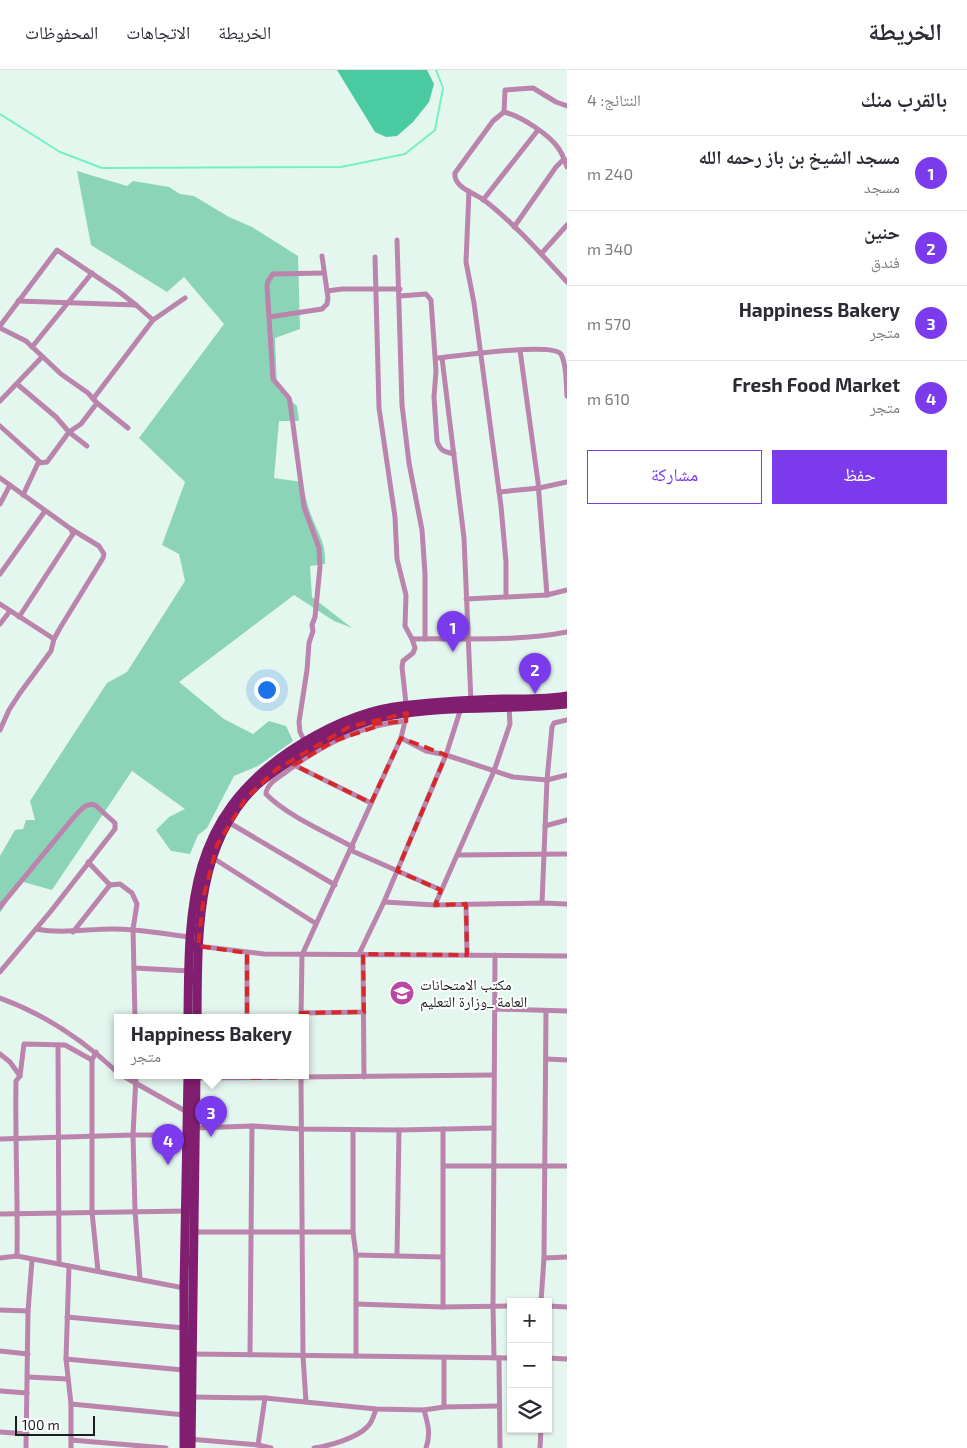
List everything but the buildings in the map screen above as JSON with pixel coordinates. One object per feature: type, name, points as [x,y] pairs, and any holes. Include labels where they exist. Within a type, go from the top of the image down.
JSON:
[{"type":"main road","points":[[197,1014],[196,940],[199,874],[208,845],[254,784],[289,761],[307,745],[363,722],[406,713],[467,704],[567,696]]},
{"type":"main road","points":[[467,704],[509,707],[567,704]]},
{"type":"main road","points":[[188,1014],[188,971],[212,858],[225,820]]},
{"type":"main road","points":[[188,1443],[185,1416],[184,1370],[188,1354],[193,1079]]},
{"type":"main road","points":[[188,1443],[192,1397],[184,1328],[184,1288],[190,1232],[186,1210],[192,1133]]},
{"type":"street","points":[[504,112],[504,90],[534,88],[556,102],[567,106]]},
{"type":"street","points":[[567,167],[559,148],[538,130],[511,113],[504,112],[493,121],[455,173],[454,178],[457,183],[483,200],[514,227],[567,282]]},
{"type":"street","points":[[483,200],[538,130]]},
{"type":"street","points":[[514,227],[556,167],[564,159]]},
{"type":"street","points":[[469,191],[466,262],[481,353],[499,492],[506,562],[506,598]]},
{"type":"street","points":[[541,254],[567,225]]},
{"type":"street","points":[[397,240],[400,289],[402,405],[422,530],[425,574],[425,639]]},
{"type":"street","points":[[128,428],[42,357],[26,341],[0,327],[57,250],[136,305],[153,320]]},
{"type":"street","points":[[269,318],[322,309],[327,304],[322,256]]},
{"type":"street","points":[[300,1014],[302,955],[402,738],[406,713],[402,667],[403,662],[415,648],[405,626],[406,594],[397,559],[395,517],[379,408],[375,258]]},
{"type":"street","points":[[32,347],[92,273]]},
{"type":"street","points":[[307,745],[300,732],[299,722],[309,643],[315,617],[320,548],[304,506],[289,398],[273,379],[267,286],[273,274],[324,273]]},
{"type":"street","points":[[327,292],[342,289],[400,289]]},
{"type":"street","points":[[400,296],[426,294],[431,300],[436,358],[434,397],[437,442],[439,448],[443,451],[454,454]]},
{"type":"street","points":[[39,463],[47,462],[69,432],[81,424],[95,401],[153,320],[185,298]]},
{"type":"street","points":[[18,301],[136,305]]},
{"type":"street","points":[[436,358],[548,349],[558,352],[564,362],[567,396]]},
{"type":"street","points":[[520,350],[539,488],[547,595]]},
{"type":"street","points":[[0,401],[42,357]]},
{"type":"street","points":[[364,1077],[364,1012],[361,954],[467,704],[468,638],[464,538],[442,358]]},
{"type":"street","points":[[17,384],[87,446]]},
{"type":"street","points":[[0,426],[37,458],[39,463]]},
{"type":"street","points":[[22,495],[39,463]]},
{"type":"street","points":[[0,478],[71,529],[99,546],[104,554],[54,638],[51,651],[9,710],[0,730]]},
{"type":"street","points":[[499,492],[539,488],[567,482]]},
{"type":"street","points":[[0,504],[10,485]]},
{"type":"street","points":[[0,574],[44,510]]},
{"type":"street","points":[[19,617],[64,551],[73,534],[71,529]]},
{"type":"street","points":[[466,599],[547,595],[567,590]]},
{"type":"street","points":[[0,604],[54,638]]},
{"type":"street","points":[[0,624],[10,611]]},
{"type":"street","points":[[412,639],[525,638],[567,632]]},
{"type":"street","points":[[435,905],[494,771],[510,724],[509,707]]},
{"type":"street","points":[[406,713],[289,761],[265,791],[273,800],[352,848],[397,871],[441,890]]},
{"type":"street","points":[[542,903],[547,780],[552,727],[554,723],[567,720]]},
{"type":"street","points":[[402,738],[426,750],[513,777],[547,780],[567,775]]},
{"type":"street","points":[[289,761],[371,803]]},
{"type":"street","points":[[0,907],[86,805],[93,804],[115,826],[36,929],[0,972]]},
{"type":"street","points":[[225,820],[335,885]]},
{"type":"street","points":[[545,826],[567,820]]},
{"type":"street","points":[[458,854],[567,854]]},
{"type":"street","points":[[212,858],[316,924]]},
{"type":"street","points":[[88,862],[110,885]]},
{"type":"street","points":[[73,932],[110,885],[120,884],[132,893],[137,904],[132,929],[135,1014]]},
{"type":"street","points":[[384,902],[435,905],[567,904]]},
{"type":"street","points":[[466,904],[467,955]]},
{"type":"street","points":[[36,929],[73,932],[132,929],[196,940],[247,953],[567,956]]},
{"type":"street","points":[[247,953],[247,1014]]},
{"type":"street","points":[[495,955],[493,1306],[500,1448]]},
{"type":"street","points":[[134,968],[188,971]]},
{"type":"street","points":[[0,998],[33,1011],[96,1052],[114,1069]]},
{"type":"street","points":[[495,1009],[567,1011]]},
{"type":"street","points":[[542,1298],[547,1059],[546,1011]]},
{"type":"street","points":[[309,1015],[364,1012]]},
{"type":"street","points":[[17,1256],[16,1081],[20,1076],[24,1044],[65,1045],[92,1060]]},
{"type":"street","points":[[58,1044],[59,1264]]},
{"type":"street","points":[[96,1052],[92,1060],[92,1212],[98,1271]]},
{"type":"street","points":[[0,1054],[10,1062],[20,1076]]},
{"type":"street","points":[[547,1059],[567,1060]]},
{"type":"street","points":[[309,1076],[494,1075]]},
{"type":"street","points":[[128,1079],[191,1113]]},
{"type":"street","points":[[136,1079],[134,1135],[135,1210],[140,1279]]},
{"type":"street","points":[[300,1079],[306,1402]]},
{"type":"street","points":[[0,1140],[192,1133],[252,1126],[353,1130],[494,1128]]},
{"type":"street","points":[[250,1355],[252,1126]]},
{"type":"street","points":[[443,1129],[443,1307]]},
{"type":"street","points":[[353,1130],[356,1356]]},
{"type":"street","points":[[397,1255],[399,1130]]},
{"type":"street","points":[[444,1166],[567,1166]]},
{"type":"street","points":[[0,1214],[186,1210]]},
{"type":"street","points":[[190,1232],[354,1232]]},
{"type":"street","points":[[356,1255],[442,1257]]},
{"type":"street","points":[[0,1258],[17,1256],[184,1288]]},
{"type":"street","points":[[544,1258],[567,1257]]},
{"type":"street","points":[[26,1448],[28,1311],[32,1260]]},
{"type":"street","points":[[69,1266],[66,1359],[67,1379],[72,1404],[71,1448]]},
{"type":"street","points":[[356,1304],[443,1307],[507,1306]]},
{"type":"street","points":[[552,1306],[567,1307]]},
{"type":"street","points":[[0,1310],[28,1311]]},
{"type":"street","points":[[67,1317],[184,1328]]},
{"type":"street","points":[[0,1351],[28,1354]]},
{"type":"street","points":[[188,1354],[507,1358]]},
{"type":"street","points":[[444,1358],[444,1407]]},
{"type":"street","points":[[552,1358],[567,1358]]},
{"type":"street","points":[[66,1359],[184,1370]]},
{"type":"street","points":[[28,1377],[67,1379]]},
{"type":"street","points":[[0,1392],[27,1393]]},
{"type":"street","points":[[192,1397],[266,1398],[376,1409],[424,1410],[444,1407],[499,1406]]},
{"type":"street","points":[[258,1445],[266,1398]]},
{"type":"street","points":[[72,1404],[185,1416]]},
{"type":"street","points":[[314,1448],[341,1441],[358,1434],[367,1428],[376,1409]]},
{"type":"street","points":[[424,1410],[429,1429],[426,1448]]},
{"type":"street","points":[[0,1432],[27,1434]]},
{"type":"street","points":[[540,1448],[541,1433]]},
{"type":"street","points":[[71,1440],[166,1448]]},
{"type":"street","points":[[188,1443],[258,1445],[271,1448]]},
{"type":"highlighted area","points":[[407,713],[406,721],[374,724],[378,726],[334,741],[294,765],[371,803],[401,738],[446,755],[397,871],[441,890],[435,905],[466,904],[467,955],[363,954],[364,1012],[301,1013],[301,1077],[247,1078],[247,953],[198,946],[204,895],[217,845],[246,798],[277,769],[349,727]]},
{"type":"green space","points":[[337,70],[427,70],[434,84],[429,102],[413,122],[397,136],[386,137],[375,132]]},
{"type":"green space","points":[[77,171],[127,186],[133,181],[169,187],[180,194],[194,196],[229,217],[252,227],[298,256],[300,329],[275,338],[277,388],[297,406],[299,421],[279,421],[274,478],[302,482],[325,552],[325,564],[310,566],[312,597],[352,628],[334,621],[294,595],[179,682],[224,719],[253,734],[269,721],[286,726],[293,741],[258,766],[234,776],[207,828],[198,835],[190,854],[171,851],[156,830],[169,817],[185,809],[132,771],[52,890],[20,881],[0,913],[0,856],[15,830],[23,829],[26,820],[35,820],[30,801],[107,683],[127,672],[185,581],[179,554],[162,545],[185,482],[139,438],[224,324],[184,277],[167,292],[91,245]]},
{"type":"waterway","points":[[0,114],[60,152],[102,168],[341,167],[405,154],[435,130],[443,88],[436,70]]},
{"type":"place","name":"مسجد الشيخ بن باز رحمه الله","points":[[453,652]]},
{"type":"place","name":"حنين","points":[[535,694]]},
{"type":"place","name":"مكتب الامتحانات العامة _وزارة التعليم","points":[[402,993]]},
{"type":"place","name":"Happiness Bakery","points":[[211,1137]]},
{"type":"place","name":"Fresh Food Market","points":[[168,1165]]}]
